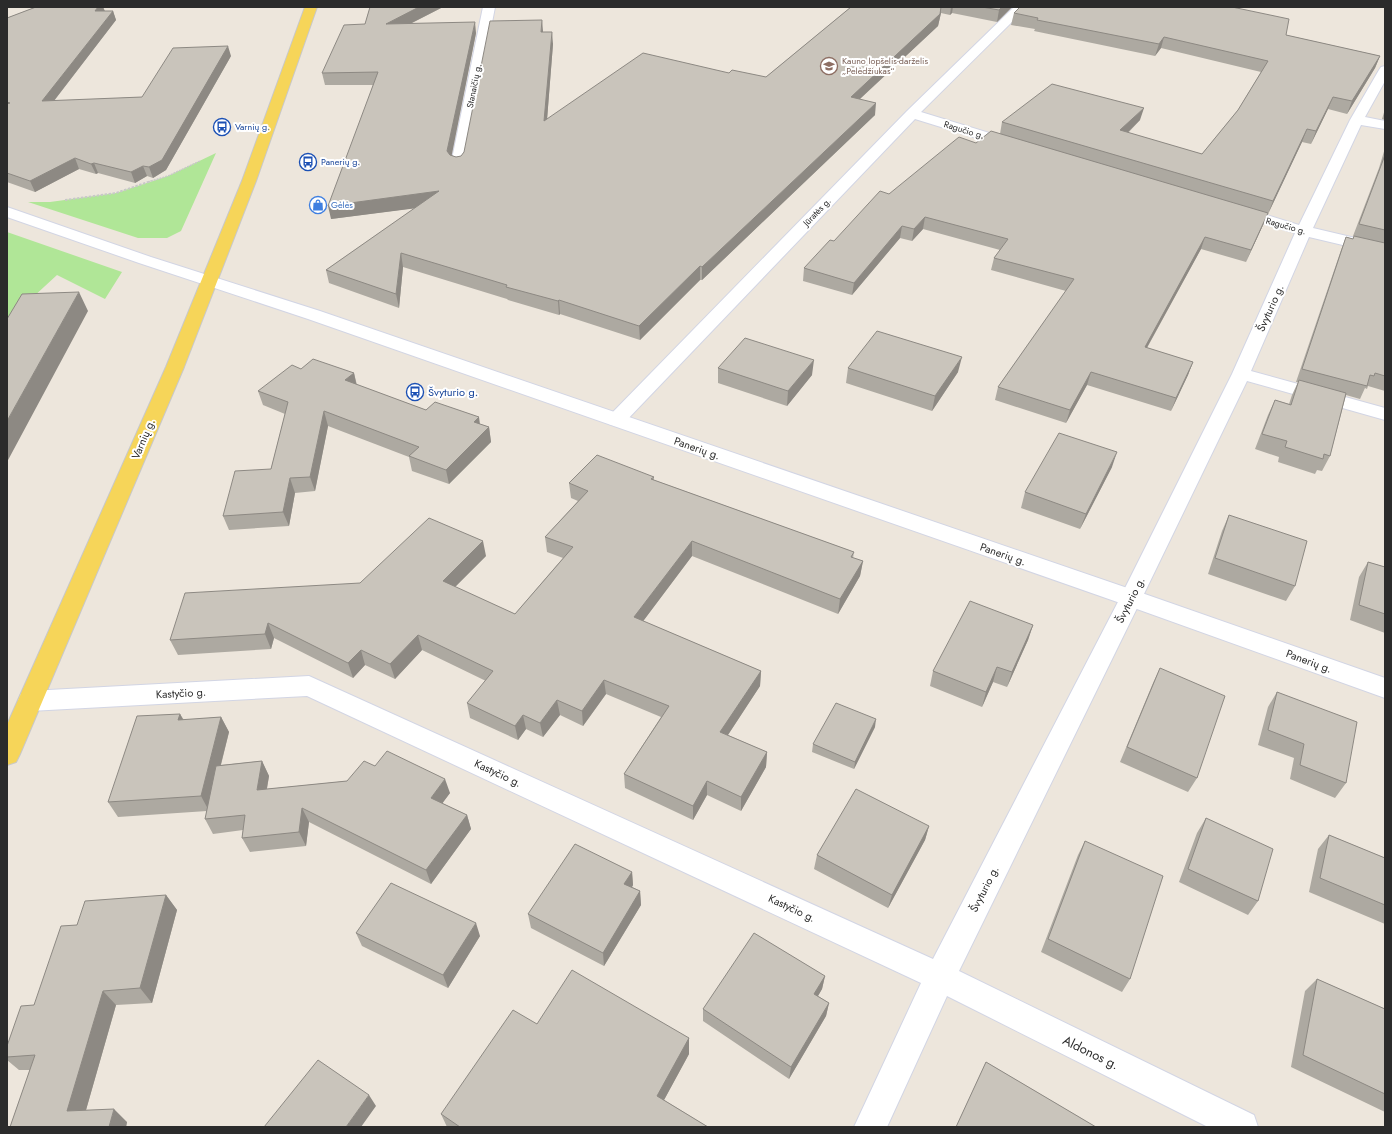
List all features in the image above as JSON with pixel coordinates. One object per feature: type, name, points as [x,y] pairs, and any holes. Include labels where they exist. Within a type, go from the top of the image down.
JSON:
[{"type":"main road","name":"Varnių g.","points":[[7,754],[175,367],[249,181],[311,7]]},
{"type":"street","name":"Stanaičių g.","points":[[458,164],[489,7]]},
{"type":"street","name":"Jūratės g.","points":[[616,420],[912,114],[1021,7]]},
{"type":"street","name":"Švyturio g.","points":[[870,1127],[940,977],[1131,598],[1241,374],[1304,231],[1357,120],[1385,70]]},
{"type":"street","name":"Ragučio g.","points":[[912,114],[1025,148]]},
{"type":"street","points":[[1357,120],[1385,125]]},
{"type":"street","name":"Ragučio g.","points":[[1221,206],[1304,231],[1385,250]]},
{"type":"street","name":"Panerių g.","points":[[7,212],[314,315],[1131,598],[1385,688]]},
{"type":"street","points":[[1241,374],[1385,414]]},
{"type":"street","name":"Kastyčio g.","points":[[30,701],[309,686],[940,977]]},
{"type":"street","name":"Aldonos g.","points":[[940,977],[1242,1127]]},
{"type":"path","points":[[64,200],[116,193],[168,176],[200,161]]},
{"type":"green space","points":[[216,153],[181,231],[167,238],[138,238],[28,202],[50,202],[116,193],[168,176]]},
{"type":"green space","points":[[7,232],[122,272],[105,299],[57,275],[7,321]]},
{"type":"building","points":[[36,7],[98,7],[95,11],[113,11],[42,101],[142,97],[173,48],[228,46],[162,160],[149,167],[143,166],[131,172],[94,163],[91,164],[75,158],[30,181],[7,173],[7,104],[10,103],[7,102],[7,18]]},
{"type":"building","points":[[370,7],[419,7],[386,24],[475,22],[447,151],[450,155],[456,157],[461,156],[464,152],[490,21],[542,20],[541,32],[552,32],[544,121],[643,53],[729,73],[732,70],[766,77],[851,7],[941,7],[940,14],[851,97],[876,103],[702,267],[700,266],[639,326],[559,300],[558,301],[506,287],[507,285],[401,253],[396,294],[326,270],[439,191],[328,206],[378,72],[322,73],[344,25],[365,24]]},
{"type":"building","points":[[982,7],[1002,7],[999,10]]},
{"type":"building","points":[[1020,7],[1232,7],[1289,19],[1286,35],[1380,56],[1352,101],[1333,97],[1316,131],[1307,129],[1273,201],[1002,122],[1052,84],[1144,108],[1120,130],[1202,154],[1238,110],[1268,61],[1164,37],[1159,44],[1037,20],[1038,18],[1014,13]]},
{"type":"building","points":[[991,131],[1268,213],[1251,250],[1205,237],[1145,347],[1193,362],[1176,398],[1091,372],[1070,410],[998,387],[1074,279],[994,258],[1008,239],[925,217],[914,229],[902,226],[854,283],[804,268],[830,240],[834,241],[880,191],[889,194],[959,137],[976,143]]},
{"type":"building","points":[[1385,155],[1385,230],[1359,224]]},
{"type":"building","points":[[1354,236],[1385,243],[1385,376],[1375,373],[1374,376],[1370,375],[1367,386],[1302,369],[1346,237],[1353,239]]},
{"type":"building","points":[[79,292],[7,421],[7,319],[22,294]]},
{"type":"building","points":[[877,331],[962,357],[935,396],[848,368]]},
{"type":"building","points":[[745,338],[814,360],[788,391],[718,368]]},
{"type":"building","points":[[313,359],[354,373],[345,380],[426,410],[435,402],[479,417],[474,422],[489,427],[446,470],[409,456],[419,447],[324,411],[310,477],[290,478],[283,512],[223,516],[235,471],[271,469],[288,402],[258,391],[292,365],[301,369]]},
{"type":"building","points":[[1299,380],[1346,393],[1330,456],[1324,454],[1323,459],[1285,447],[1287,441],[1262,434],[1275,400],[1291,405]]},
{"type":"building","points":[[1059,433],[1117,452],[1086,514],[1025,492]]},
{"type":"building","points":[[597,455],[654,477],[651,479],[854,552],[851,557],[863,561],[840,599],[692,541],[634,617],[761,671],[720,732],[767,752],[741,797],[707,781],[693,806],[624,774],[669,706],[604,680],[582,711],[557,700],[540,723],[523,715],[515,726],[467,703],[493,671],[418,635],[390,664],[361,650],[348,663],[268,623],[265,634],[170,640],[185,593],[360,583],[429,518],[483,541],[443,581],[515,614],[573,547],[545,537],[588,491],[569,483]]},
{"type":"building","points":[[1229,515],[1307,541],[1295,586],[1215,558]]},
{"type":"building","points":[[1368,562],[1385,567],[1385,614],[1359,605]]},
{"type":"building","points":[[970,601],[1033,625],[1012,672],[997,667],[986,692],[933,671]]},
{"type":"building","points":[[1160,668],[1225,696],[1197,778],[1127,747]]},
{"type":"building","points":[[1277,692],[1357,722],[1346,783],[1300,765],[1304,744],[1268,730]]},
{"type":"building","points":[[836,703],[876,719],[855,762],[813,744]]},
{"type":"building","points":[[180,714],[178,720],[221,717],[201,796],[108,802],[137,716]]},
{"type":"building","points":[[387,751],[445,779],[431,798],[467,815],[426,870],[302,808],[299,832],[242,838],[245,815],[205,819],[216,766],[262,761],[257,790],[347,781],[364,761],[375,766]]},
{"type":"building","points":[[856,789],[929,826],[892,895],[817,855]]},
{"type":"building","points":[[1206,818],[1273,849],[1258,901],[1188,869]]},
{"type":"building","points":[[1329,835],[1385,858],[1385,905],[1320,878]]},
{"type":"building","points":[[1085,841],[1163,876],[1130,979],[1048,939]]},
{"type":"building","points":[[575,844],[632,872],[624,884],[640,891],[603,953],[528,914]]},
{"type":"building","points":[[391,883],[476,923],[443,975],[356,933]]},
{"type":"building","points":[[166,895],[140,988],[103,991],[67,1111],[114,1109],[109,1127],[10,1127],[35,1055],[7,1057],[7,1046],[21,1006],[34,1005],[61,926],[77,925],[85,901]]},
{"type":"building","points":[[754,933],[825,976],[814,994],[829,1003],[791,1067],[703,1009]]},
{"type":"building","points":[[572,970],[689,1038],[657,1096],[708,1127],[460,1127],[441,1114],[513,1010],[537,1024]]},
{"type":"building","points":[[1317,979],[1385,1009],[1385,1094],[1303,1055]]},
{"type":"building","points":[[318,1060],[369,1095],[346,1127],[264,1127]]},
{"type":"building","points":[[986,1062],[1096,1127],[956,1127]]},
{"type":"place","name":"Kauno lopšelis-darželis „Pelėdžiukas“","points":[[829,66]]},
{"type":"place","name":"Varnių g.","points":[[222,127]]},
{"type":"place","name":"Panerių g.","points":[[308,162]]},
{"type":"place","name":"Gėlės","points":[[318,205]]},
{"type":"place","name":"Švyturio g.","points":[[415,392]]}]
